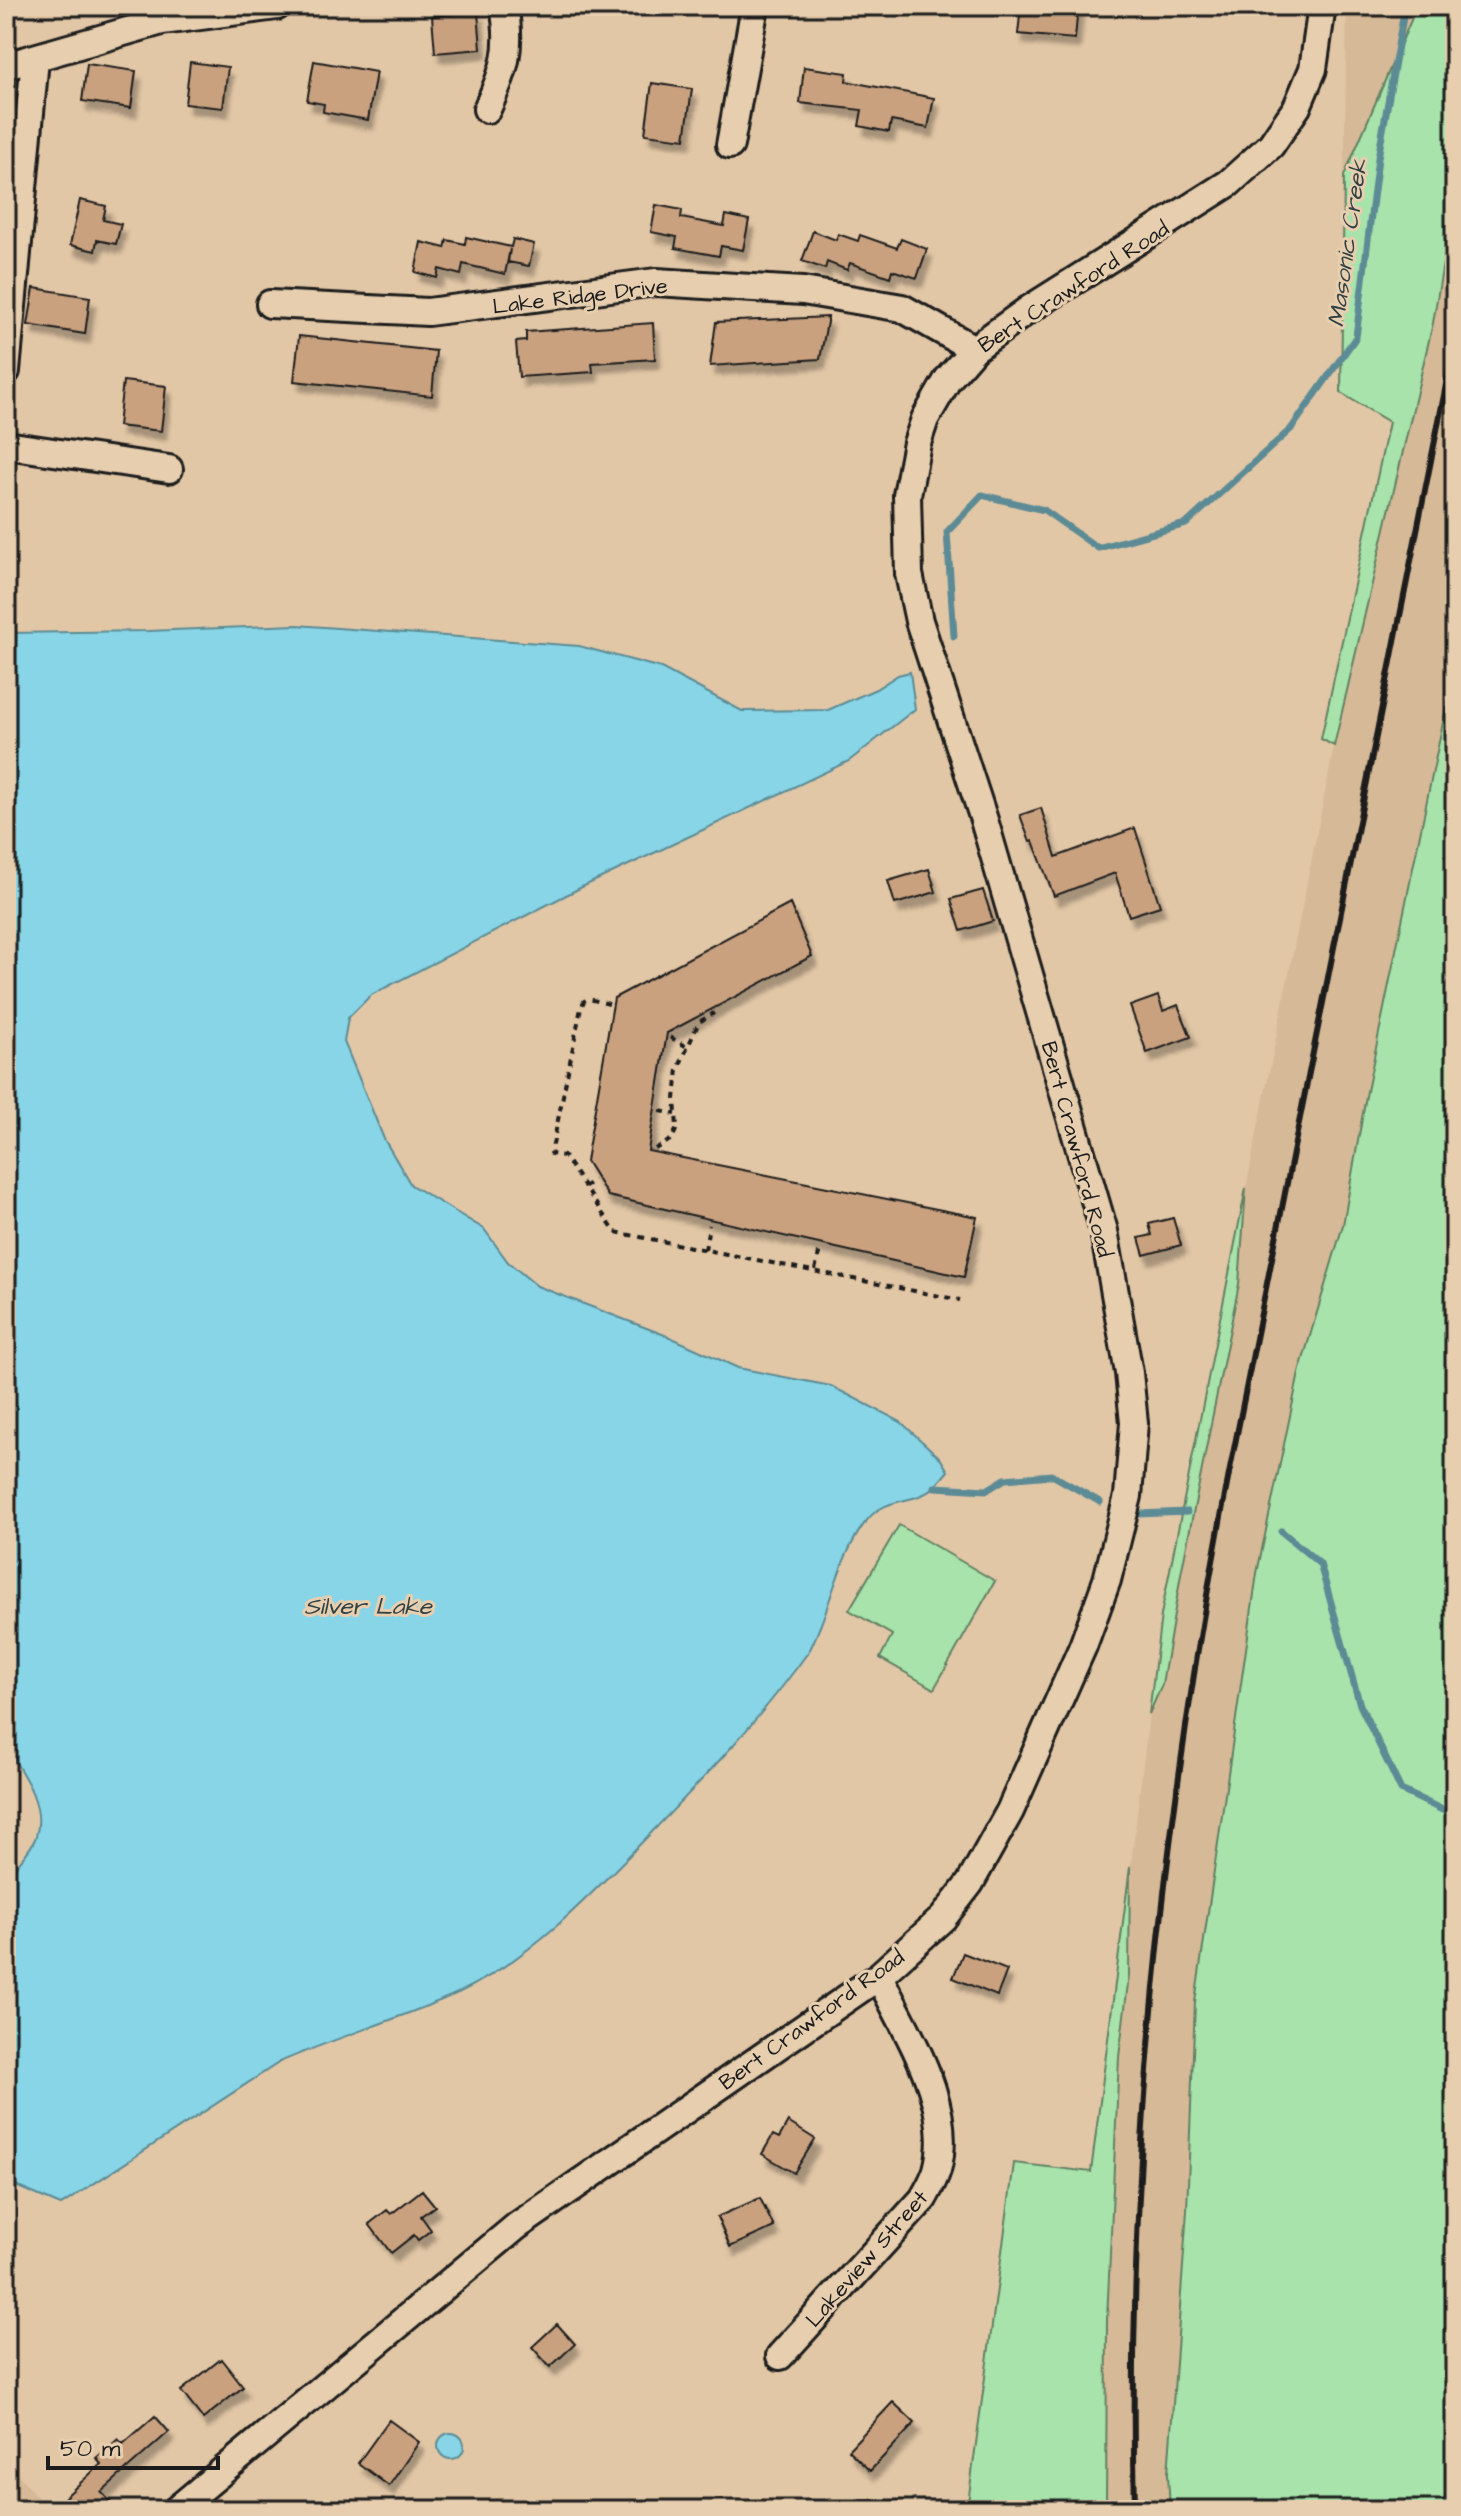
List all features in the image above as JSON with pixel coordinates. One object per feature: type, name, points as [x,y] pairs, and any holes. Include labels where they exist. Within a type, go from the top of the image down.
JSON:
[{"type":"street","points":[[6,66],[35,59],[161,14],[277,6]]},
{"type":"street","points":[[487,109],[508,57],[504,6]]},
{"type":"street","points":[[730,145],[755,6]]},
{"type":"street","name":"Bert Crawford Road","points":[[176,2510],[517,2226],[879,1976],[943,1918],[970,1883],[1010,1811],[1083,1646],[1107,1580],[1128,1496],[1134,1423],[1129,1373],[1104,1231],[984,820],[919,621],[909,574],[907,495],[917,443],[936,398],[974,349],[1028,310],[1186,212],[1252,165],[1286,127],[1313,69],[1322,6]]},
{"type":"street","points":[[6,371],[35,59]]},
{"type":"street","name":"Lake Ridge Drive","points":[[270,304],[428,312],[656,282],[803,291],[902,308],[974,349]]},
{"type":"street","points":[[6,445],[169,469]]},
{"type":"street","name":"Lakeview Street","points":[[780,2356],[923,2199],[937,2172],[941,2141],[939,2113],[931,2084],[879,1976]]},
{"type":"path","points":[[609,1004],[589,999],[584,1001],[581,1008],[551,1154],[564,1156],[615,1232],[960,1300]]},
{"type":"path","points":[[655,1149],[672,1139],[677,1128],[675,1099],[678,1069],[699,1022],[714,1013]]},
{"type":"path","points":[[670,1037],[687,1047]]},
{"type":"path","points":[[660,1111],[676,1114]]},
{"type":"path","points":[[584,1187],[594,1180]]},
{"type":"path","points":[[705,1250],[709,1225]]},
{"type":"path","points":[[815,1271],[820,1249]]},
{"type":"shaded area","points":[[1347,6],[1455,6],[1455,2510],[1047,2510],[1106,2071],[1161,1615],[1334,747],[1321,739],[1389,422],[1341,393]]},
{"type":"shaded area","points":[[6,2460],[48,2510],[6,2510]]},
{"type":"green space","points":[[1417,6],[1455,6],[1455,192],[1433,323],[1334,746],[1321,739],[1389,422],[1341,393],[1344,176]]},
{"type":"green space","points":[[1455,664],[1455,2510],[1170,2510],[1168,2474],[1187,2210],[1195,2002],[1257,1573],[1299,1373],[1343,1225],[1366,1096]]},
{"type":"green space","points":[[1246,1188],[1239,1284],[1162,1685],[1149,1714],[1161,1615]]},
{"type":"green space","points":[[899,1525],[995,1581],[934,1689],[880,1658],[892,1635],[849,1610]]},
{"type":"green space","points":[[1130,1867],[1129,1975],[1119,2057],[1107,2320],[1106,2510],[967,2510],[1014,2163],[1091,2172]]},
{"type":"water","name":"Silver Lake","points":[[297,625],[579,646],[661,668],[742,711],[828,710],[910,672],[915,709],[849,761],[582,887],[371,995],[348,1018],[344,1042],[384,1139],[411,1185],[484,1229],[508,1262],[537,1286],[670,1337],[738,1368],[831,1386],[901,1422],[940,1458],[948,1471],[926,1493],[886,1506],[868,1519],[846,1556],[812,1645],[791,1675],[733,1746],[671,1812],[585,1900],[538,1941],[460,1992],[280,2062],[61,2205],[6,2182],[6,1878],[31,1847],[36,1836],[38,1812],[31,1789],[6,1747],[6,633]]},
{"type":"water","points":[[451,2433],[460,2437],[464,2446],[460,2455],[451,2459],[442,2455],[438,2446],[442,2437]]},
{"type":"building","points":[[1021,6],[1078,6],[1075,39],[1018,34]]},
{"type":"building","points":[[478,12],[481,49],[435,53],[432,16]]},
{"type":"building","points":[[314,61],[376,72],[368,120],[323,112],[324,104],[307,101]]},
{"type":"building","points":[[190,62],[228,67],[223,108],[185,104]]},
{"type":"building","points":[[87,64],[136,71],[131,108],[82,101]]},
{"type":"building","points":[[804,67],[847,73],[846,81],[934,98],[928,128],[891,121],[889,132],[859,126],[862,110],[800,103]]},
{"type":"building","points":[[652,83],[692,89],[685,139],[645,134]]},
{"type":"building","points":[[80,200],[106,206],[103,220],[121,224],[116,244],[97,240],[95,251],[70,245]]},
{"type":"building","points":[[656,205],[682,210],[681,218],[724,226],[726,215],[749,220],[743,250],[721,246],[719,256],[675,248],[677,237],[651,232]]},
{"type":"building","points":[[813,231],[836,240],[838,234],[858,241],[860,235],[897,248],[901,239],[927,249],[917,278],[892,270],[890,277],[850,263],[847,270],[827,262],[825,269],[802,261]]},
{"type":"building","points":[[466,237],[511,247],[513,239],[534,244],[529,266],[508,262],[510,249],[505,274],[463,264],[461,275],[439,269],[437,278],[415,272],[421,242],[445,248],[447,240],[465,244]]},
{"type":"building","points":[[34,288],[90,297],[85,334],[28,325]]},
{"type":"building","points":[[828,317],[820,359],[710,366],[716,322]]},
{"type":"building","points":[[653,323],[655,359],[592,363],[593,372],[519,377],[516,342],[526,341],[526,332]]},
{"type":"building","points":[[299,336],[436,351],[432,396],[294,381]]},
{"type":"building","points":[[123,381],[166,386],[161,431],[118,426]]},
{"type":"building","points":[[1041,808],[1056,857],[1135,828],[1160,906],[1129,916],[1115,873],[1054,896],[1020,815]]},
{"type":"building","points":[[929,869],[936,892],[895,904],[888,881]]},
{"type":"building","points":[[983,890],[993,921],[961,931],[951,899]]},
{"type":"building","points":[[790,904],[812,956],[667,1033],[648,1151],[977,1217],[964,1277],[608,1196],[586,1161],[614,998]]},
{"type":"building","points":[[1158,996],[1163,1011],[1178,1005],[1191,1037],[1147,1053],[1130,1006]]},
{"type":"building","points":[[1173,1218],[1181,1245],[1144,1255],[1139,1238],[1152,1235],[1149,1224]]},
{"type":"building","points":[[963,1953],[1007,1970],[997,1996],[953,1978]]},
{"type":"building","points":[[788,2122],[815,2139],[794,2173],[762,2154],[773,2135],[779,2138]]},
{"type":"building","points":[[422,2190],[435,2206],[421,2216],[431,2230],[418,2240],[414,2235],[391,2253],[369,2224],[387,2210],[391,2214]]},
{"type":"building","points":[[760,2198],[774,2227],[730,2247],[717,2217]]},
{"type":"building","points":[[557,2324],[575,2344],[550,2367],[532,2347]]},
{"type":"building","points":[[221,2359],[243,2387],[203,2419],[181,2391]]},
{"type":"building","points":[[893,2402],[915,2423],[870,2471],[848,2450]]},
{"type":"building","points":[[155,2416],[169,2432],[101,2492],[118,2510],[51,2510],[101,2464],[96,2458],[118,2439],[123,2444]]},
{"type":"building","points":[[389,2420],[419,2442],[389,2486],[358,2463]]},
{"type":"waterway","name":"Masonic Creek","points":[[954,636],[947,532],[982,495],[1044,510],[1098,548],[1186,524],[1291,429],[1356,337],[1378,158],[1405,6]]},
{"type":"waterway","points":[[935,1487],[987,1490],[1005,1479],[1052,1475],[1100,1502]]},
{"type":"waterway","points":[[1138,1514],[1187,1512]]},
{"type":"waterway","points":[[1281,1531],[1320,1564],[1360,1705],[1401,1790],[1455,1816]]},
{"type":"railway","points":[[1135,2510],[1134,2379],[1143,2119],[1154,1989],[1185,1732],[1229,1474],[1455,340]]}]
